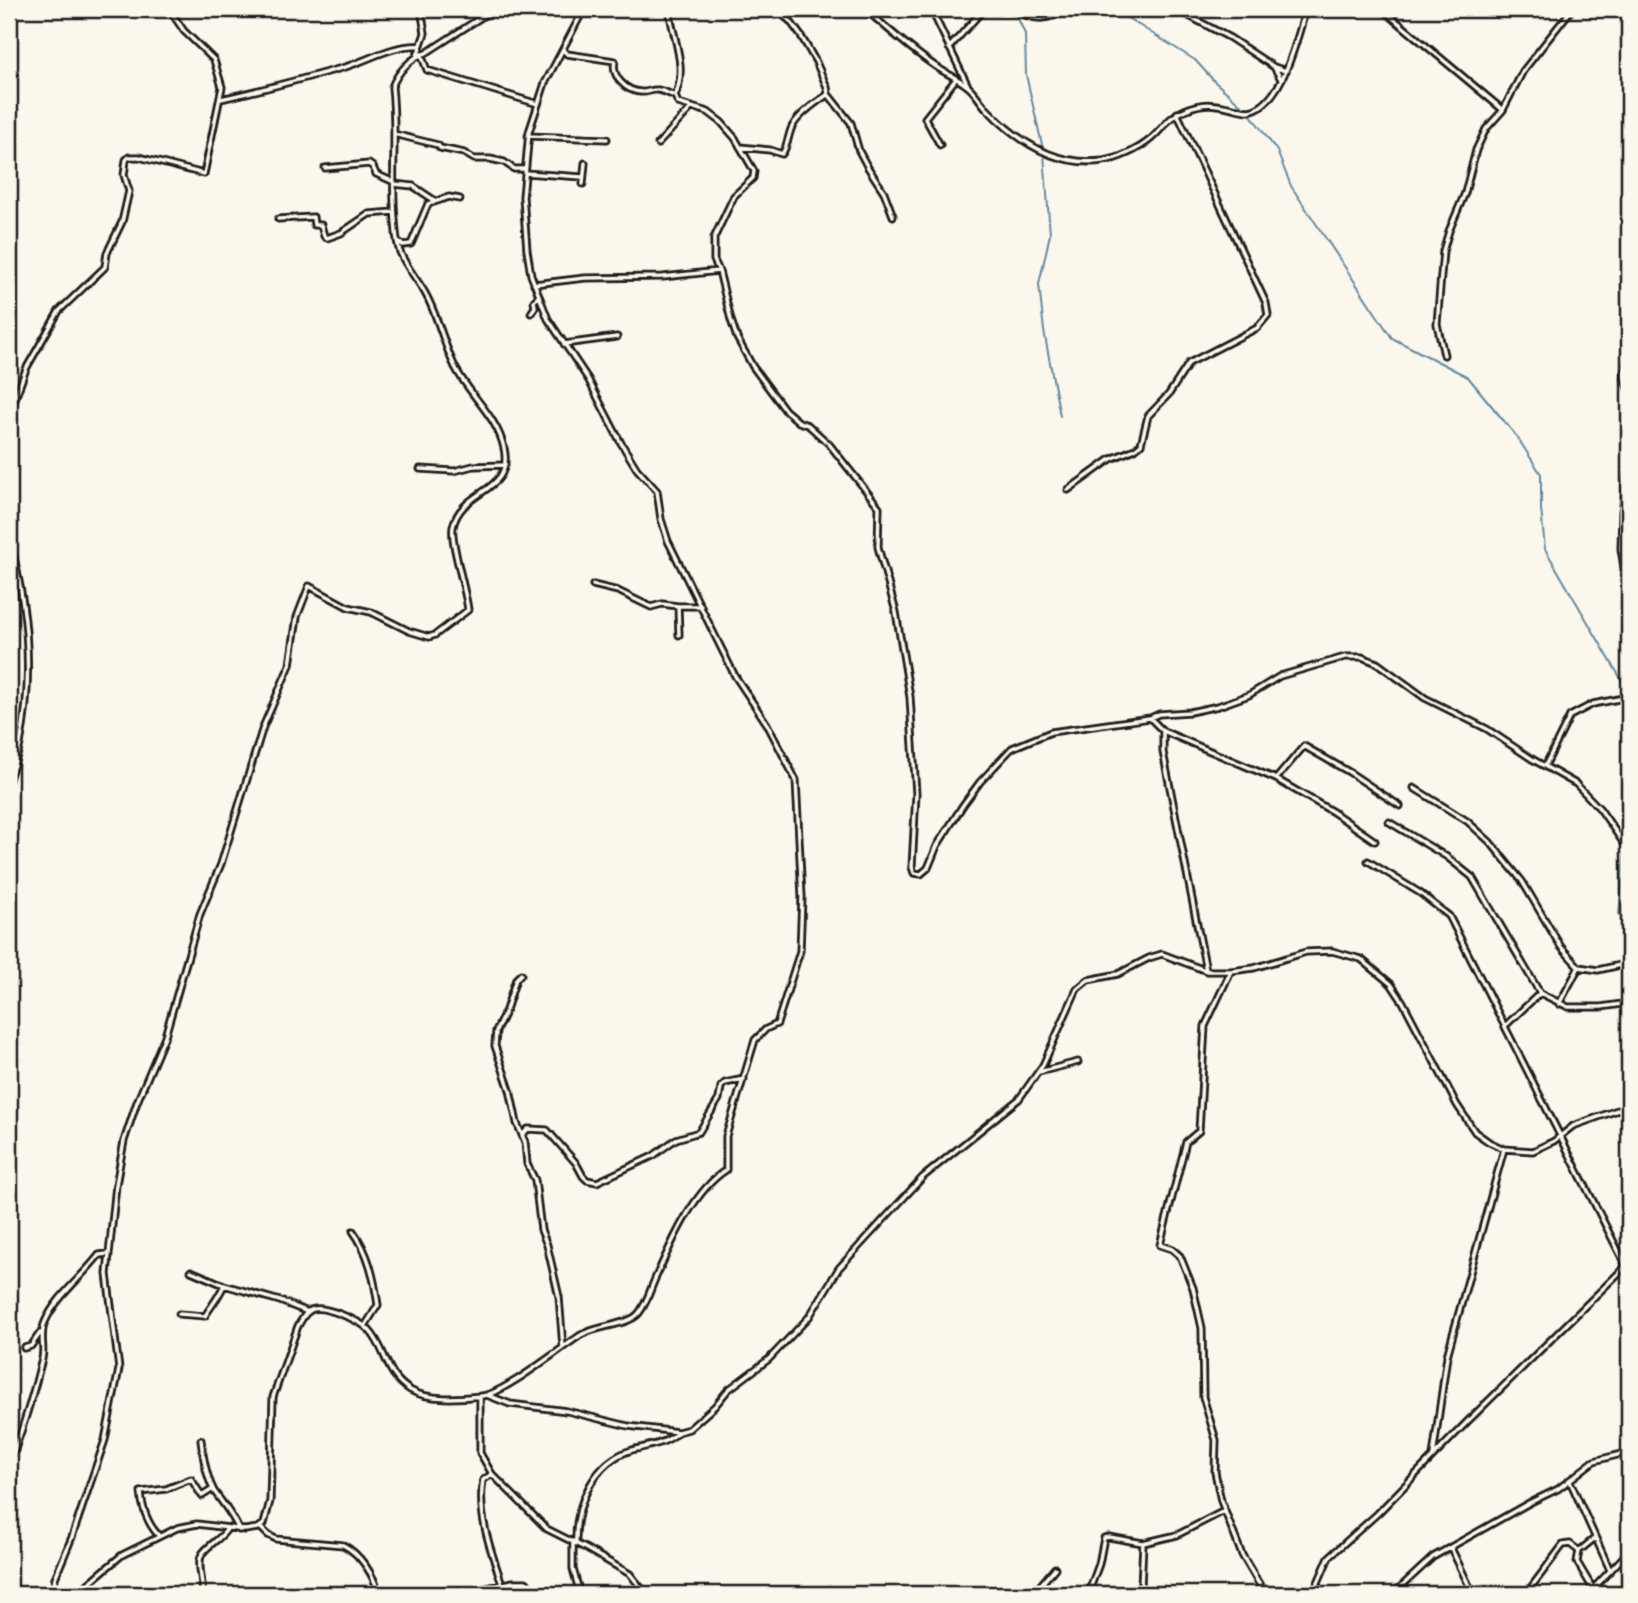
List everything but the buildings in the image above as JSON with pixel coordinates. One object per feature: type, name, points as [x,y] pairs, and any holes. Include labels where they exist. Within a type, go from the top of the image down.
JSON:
[{"type":"street","points":[[9,415],[26,369],[59,311],[106,267],[107,253],[121,225],[129,193],[124,175],[126,160],[129,157],[139,157],[204,174],[222,86],[214,60],[184,31],[169,9]]},
{"type":"street","points":[[421,9],[425,33],[419,55],[428,70],[538,104]]},
{"type":"street","points":[[53,1594],[55,1578],[105,1440],[119,1369],[107,1274],[116,1185],[124,1141],[165,1036],[200,914],[221,864],[263,727],[290,665],[297,617],[309,586],[348,607],[380,615],[419,636],[435,635],[468,610],[453,540],[453,528],[470,498],[490,489],[500,477],[505,465],[504,448],[500,433],[455,368],[426,294],[409,269],[397,240],[392,87],[394,80],[419,55],[494,9]]},
{"type":"street","points":[[191,1271],[224,1285],[280,1301],[307,1312],[318,1309],[337,1313],[365,1326],[377,1341],[393,1377],[410,1390],[428,1397],[487,1395],[583,1334],[634,1319],[639,1313],[669,1246],[700,1194],[726,1170],[726,1136],[755,1040],[766,1029],[777,1024],[799,958],[802,897],[797,786],[793,772],[767,724],[735,676],[668,541],[661,519],[657,491],[637,469],[621,443],[588,379],[548,319],[534,284],[523,216],[528,136],[545,83],[584,9]]},
{"type":"street","points":[[669,9],[681,71],[681,82],[674,96]]},
{"type":"street","points":[[775,9],[790,21],[801,36],[816,62],[828,94],[851,123],[859,151],[884,192],[892,216]]},
{"type":"street","points":[[865,9],[934,65],[968,86]]},
{"type":"street","points":[[931,9],[968,86],[986,108],[1030,146],[1044,154],[1072,161],[1104,161],[1130,152],[1152,138],[1164,123],[1177,113],[1202,103],[1248,111],[1269,99],[1286,71],[1306,9]]},
{"type":"street","points":[[949,48],[985,9]]},
{"type":"street","points":[[1014,9],[1027,18],[1038,19],[1073,9]]},
{"type":"street","points":[[1176,9],[1230,38],[1274,67],[1286,71]]},
{"type":"street","points":[[1382,9],[1503,110]]},
{"type":"street","points":[[1444,355],[1437,324],[1443,251],[1448,230],[1465,193],[1476,150],[1486,129],[1503,110],[1523,71],[1572,9]]},
{"type":"street","points":[[221,99],[344,67],[387,51],[420,46]]},
{"type":"street","points":[[563,50],[567,54],[615,61],[613,66],[616,74],[626,88],[643,93],[657,90],[674,96],[678,103],[715,116],[728,129],[754,174],[734,196],[714,238],[714,260],[731,320],[753,367],[785,410],[824,439],[879,506],[878,547],[891,589],[909,685],[915,794],[914,873],[921,874],[928,868],[937,846],[963,805],[980,782],[1012,748],[1042,734],[1218,706],[1250,695],[1280,676],[1356,656],[1377,663],[1425,698],[1499,735],[1576,783],[1589,796],[1629,851]]},
{"type":"street","points":[[1274,67],[1281,79]]},
{"type":"street","points":[[940,145],[925,118],[956,79]]},
{"type":"street","points":[[740,147],[782,154],[791,127],[828,94]]},
{"type":"street","points":[[658,144],[692,107]]},
{"type":"street","points":[[1068,490],[1111,459],[1141,444],[1148,416],[1169,394],[1188,363],[1257,328],[1268,315],[1266,303],[1177,113]]},
{"type":"street","points":[[394,134],[468,154],[474,159],[504,162],[514,169],[582,177]]},
{"type":"street","points":[[528,136],[607,139]]},
{"type":"street","points":[[583,184],[585,163]]},
{"type":"street","points":[[325,168],[369,164],[376,174],[394,183],[413,186],[435,200]]},
{"type":"street","points":[[397,240],[403,245],[411,244],[428,204],[449,197],[460,198]]},
{"type":"street","points":[[278,219],[313,217],[314,225],[321,225],[327,238],[341,233],[369,214],[394,212]]},
{"type":"street","points":[[534,284],[585,278],[663,277],[719,271]]},
{"type":"street","points":[[531,313],[538,297]]},
{"type":"street","points":[[564,344],[617,337]]},
{"type":"street","points":[[1629,361],[1624,369],[1629,391]]},
{"type":"street","points":[[420,469],[454,471],[473,466],[505,465]]},
{"type":"street","points":[[1629,467],[1623,498],[1621,549],[1629,597]]},
{"type":"street","points":[[9,538],[23,596],[27,638],[24,716],[20,745],[9,780]]},
{"type":"street","points":[[593,585],[618,591],[651,607],[662,604],[701,606]]},
{"type":"street","points":[[678,606],[679,635]]},
{"type":"street","points":[[1545,766],[1570,716],[1593,704],[1629,697]]},
{"type":"street","points":[[1150,718],[1163,731],[1276,779],[1375,841]]},
{"type":"street","points":[[1163,731],[1163,752],[1207,971]]},
{"type":"street","points":[[1276,779],[1304,746],[1400,806]]},
{"type":"street","points":[[1414,788],[1467,821],[1490,842],[1522,881],[1561,947],[1579,967],[1598,970],[1629,963]]},
{"type":"street","points":[[1390,822],[1447,857],[1472,877],[1540,993],[1559,1004],[1578,1008],[1629,1003]]},
{"type":"street","points":[[1368,861],[1420,893],[1449,916],[1628,1265],[1629,1272]]},
{"type":"street","points":[[580,1594],[573,1569],[578,1515],[590,1486],[606,1463],[621,1454],[657,1444],[695,1425],[729,1390],[769,1359],[809,1317],[839,1268],[906,1195],[941,1162],[1012,1106],[1039,1072],[1077,989],[1087,980],[1118,974],[1162,954],[1207,971],[1231,971],[1254,968],[1306,952],[1332,951],[1361,959],[1391,984],[1404,1002],[1457,1105],[1475,1132],[1489,1142],[1504,1149],[1532,1151],[1573,1126],[1629,1106]]},
{"type":"street","points":[[1559,1004],[1579,967]]},
{"type":"street","points":[[1231,971],[1205,1026],[1199,1131],[1186,1142],[1160,1245],[1172,1249],[1182,1259],[1198,1306],[1202,1328],[1203,1397],[1216,1440],[1215,1472],[1224,1511],[1242,1555],[1265,1594]]},
{"type":"street","points":[[521,974],[516,979],[496,1031],[495,1046],[510,1090],[527,1164],[535,1180],[541,1230],[559,1297],[563,1347]]},
{"type":"street","points":[[1505,1026],[1540,993]]},
{"type":"street","points":[[1039,1072],[1079,1062]]},
{"type":"street","points":[[522,1135],[528,1129],[547,1130],[587,1180],[597,1182],[653,1156],[676,1139],[699,1132],[719,1099],[721,1087],[725,1083],[744,1079]]},
{"type":"street","points":[[1432,1458],[1447,1356],[1504,1149]]},
{"type":"street","points":[[353,1231],[370,1263],[378,1305],[365,1326]]},
{"type":"street","points":[[24,1348],[31,1346],[47,1317],[99,1255],[108,1254]]},
{"type":"street","points":[[1313,1594],[1329,1558],[1377,1514],[1628,1265]]},
{"type":"street","points":[[179,1314],[205,1317],[208,1309],[218,1300],[224,1285]]},
{"type":"street","points":[[76,1594],[122,1555],[177,1528],[197,1524],[239,1530],[260,1527],[266,1519],[270,1502],[273,1397],[298,1326],[307,1312]]},
{"type":"street","points":[[14,1452],[30,1408],[43,1357],[41,1331]]},
{"type":"street","points":[[487,1395],[510,1404],[567,1411],[595,1419],[678,1433]]},
{"type":"street","points":[[481,1396],[481,1453],[492,1474],[547,1529],[630,1574],[646,1594]]},
{"type":"street","points":[[201,1440],[205,1467],[213,1489],[234,1518],[239,1530]]},
{"type":"street","points":[[1393,1594],[1433,1557],[1570,1481],[1594,1461],[1629,1452]]},
{"type":"street","points":[[492,1474],[483,1480],[481,1492],[488,1541],[502,1584]]},
{"type":"street","points":[[159,1536],[153,1530],[142,1507],[141,1492],[166,1489],[191,1479],[202,1496],[213,1489]]},
{"type":"street","points":[[1570,1481],[1610,1570]]},
{"type":"street","points":[[1088,1594],[1099,1564],[1104,1538],[1143,1543],[1177,1535],[1224,1511]]},
{"type":"street","points":[[260,1527],[276,1539],[343,1545],[352,1550],[374,1578],[379,1594]]},
{"type":"street","points":[[202,1594],[203,1553],[222,1537],[227,1529]]},
{"type":"street","points":[[1593,1589],[1577,1562],[1578,1552],[1594,1538]]},
{"type":"street","points":[[1138,1594],[1141,1586],[1143,1543]]},
{"type":"street","points":[[1525,1594],[1563,1545],[1570,1544],[1578,1552]]},
{"type":"street","points":[[1451,1548],[1473,1594]]},
{"type":"street","points":[[1588,1594],[1629,1551]]},
{"type":"street","points":[[1033,1594],[1055,1568]]},
{"type":"street","points":[[479,1590],[502,1584],[526,1583],[536,1594]]},
{"type":"waterway","points":[[1113,9],[1195,60],[1248,111],[1277,151],[1291,186],[1392,338],[1468,377],[1517,437],[1541,474],[1545,549],[1624,684],[1629,713]]},
{"type":"waterway","points":[[1015,12],[1025,34],[1026,75],[1043,149]]},
{"type":"waterway","points":[[1044,154],[1050,234],[1039,284],[1044,331],[1060,416]]},
{"type":"waterway","points":[[1625,841],[1629,794]]},
{"type":"waterway","points":[[1619,915],[1625,847]]}]
